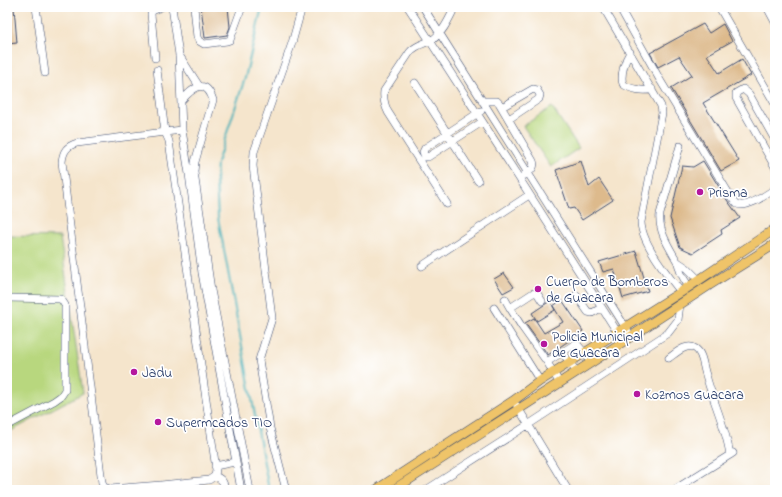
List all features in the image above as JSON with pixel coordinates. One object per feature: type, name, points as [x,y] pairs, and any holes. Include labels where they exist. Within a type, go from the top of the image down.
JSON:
[{"type":"main road","points":[[376,490],[513,401],[540,381],[699,280],[775,229]]},
{"type":"main road","points":[[393,490],[592,362],[622,341],[775,244]]},
{"type":"street","points":[[36,7],[45,73]]},
{"type":"street","points":[[155,58],[151,14],[152,11],[161,7]]},
{"type":"street","points":[[172,7],[179,55],[182,130],[202,273],[241,490]]},
{"type":"street","points":[[194,7],[197,36],[199,41],[204,44],[230,40],[242,7]]},
{"type":"street","points":[[286,490],[270,428],[259,360],[272,318],[253,166],[254,152],[292,43],[302,7]]},
{"type":"street","points":[[408,7],[519,178],[622,341]]},
{"type":"street","points":[[423,7],[631,336]]},
{"type":"street","points":[[447,204],[388,112],[384,104],[383,97],[384,91],[410,52],[414,47],[431,41],[440,34],[455,7]]},
{"type":"street","points":[[603,7],[660,102],[662,113],[641,222],[641,229],[648,246],[685,289]]},
{"type":"street","points":[[621,7],[621,10],[660,80],[736,203],[740,205],[748,205],[775,189]]},
{"type":"street","points":[[719,7],[775,104]]},
{"type":"street","points":[[767,7],[775,22]]},
{"type":"street","points":[[630,52],[626,61],[622,80],[623,84],[626,87],[642,90],[652,89]]},
{"type":"street","points":[[179,55],[199,86]]},
{"type":"street","points":[[157,70],[165,132],[169,140],[215,466],[214,476],[209,480],[179,487],[104,488],[101,478],[89,385],[62,155],[68,146],[77,143],[165,132],[182,130]]},
{"type":"street","points":[[415,83],[478,181]]},
{"type":"street","points":[[181,101],[193,88],[199,86],[208,90],[213,100],[195,162],[194,172],[211,290],[250,490]]},
{"type":"street","points":[[775,140],[749,94],[743,89],[736,93],[736,98],[775,167]]},
{"type":"street","points":[[502,107],[534,90],[537,90],[540,95],[539,99],[509,119]]},
{"type":"street","points":[[482,101],[497,101],[535,164],[534,168],[519,178]]},
{"type":"street","points":[[482,122],[427,158],[425,157],[423,150],[486,108]]},
{"type":"street","points":[[680,146],[660,218],[662,230],[672,253],[678,262],[685,289]]},
{"type":"street","points":[[422,266],[529,195]]},
{"type":"street","points":[[678,262],[688,268],[699,280]]},
{"type":"street","points":[[510,308],[533,293],[537,293],[542,301]]},
{"type":"street","points":[[576,295],[588,312],[592,313],[601,308]]},
{"type":"street","points":[[7,298],[62,299],[65,305],[65,390],[61,396],[54,401],[7,426]]},
{"type":"street","points":[[505,299],[559,382]]},
{"type":"street","points":[[426,490],[668,333],[678,320],[680,304]]},
{"type":"street","points":[[494,308],[540,381]]},
{"type":"street","points":[[547,362],[575,344],[580,346],[592,362]]},
{"type":"street","points":[[669,358],[682,348],[689,346],[696,348],[700,353],[708,384],[732,454],[674,490]]},
{"type":"street","points":[[562,352],[576,371]]},
{"type":"street","points":[[513,401],[568,490]]},
{"type":"street","points":[[215,466],[235,462]]},
{"type":"street","points":[[214,476],[221,478],[224,482],[225,490]]},
{"type":"green space","points":[[552,107],[579,148],[551,167],[523,126]]},
{"type":"green space","points":[[7,236],[60,237],[83,393],[7,433]]},
{"type":"building","points":[[7,7],[14,7],[17,43],[7,44]]},
{"type":"building","points":[[201,7],[228,7],[230,27],[227,35],[205,38]]},
{"type":"building","points":[[703,24],[709,33],[723,24],[732,41],[707,55],[719,73],[742,59],[751,75],[703,103],[739,161],[721,171],[671,88],[692,75],[679,56],[658,67],[650,53]]},
{"type":"building","points":[[581,161],[589,187],[599,179],[613,200],[582,220],[574,208],[569,209],[556,170]]},
{"type":"building","name":"Prisma","points":[[703,161],[740,218],[721,230],[722,234],[693,253],[680,247],[670,218],[682,166],[693,167]]},
{"type":"building","points":[[636,251],[648,291],[623,298],[614,269],[603,272],[599,262]]},
{"type":"building","points":[[504,273],[514,287],[503,293],[494,279]]},
{"type":"building","points":[[562,300],[583,331],[548,355],[525,323],[534,318],[544,333],[563,322],[553,306]]},
{"type":"building","points":[[550,301],[555,310],[537,321],[532,313]]},
{"type":"waterway","points":[[262,7],[245,78],[217,163],[216,180],[218,218],[269,490]]},
{"type":"place","name":"Prisma","points":[[700,192]]},
{"type":"place","name":"Cuerpo de Bomberos de Guacara","points":[[538,289]]},
{"type":"place","name":"Policia Municipal de Guacara","points":[[544,344]]},
{"type":"place","name":"Jadu","points":[[134,372]]},
{"type":"place","name":"Kozmos Guacara","points":[[637,394]]},
{"type":"place","name":"Supermcados TIO","points":[[158,422]]}]
